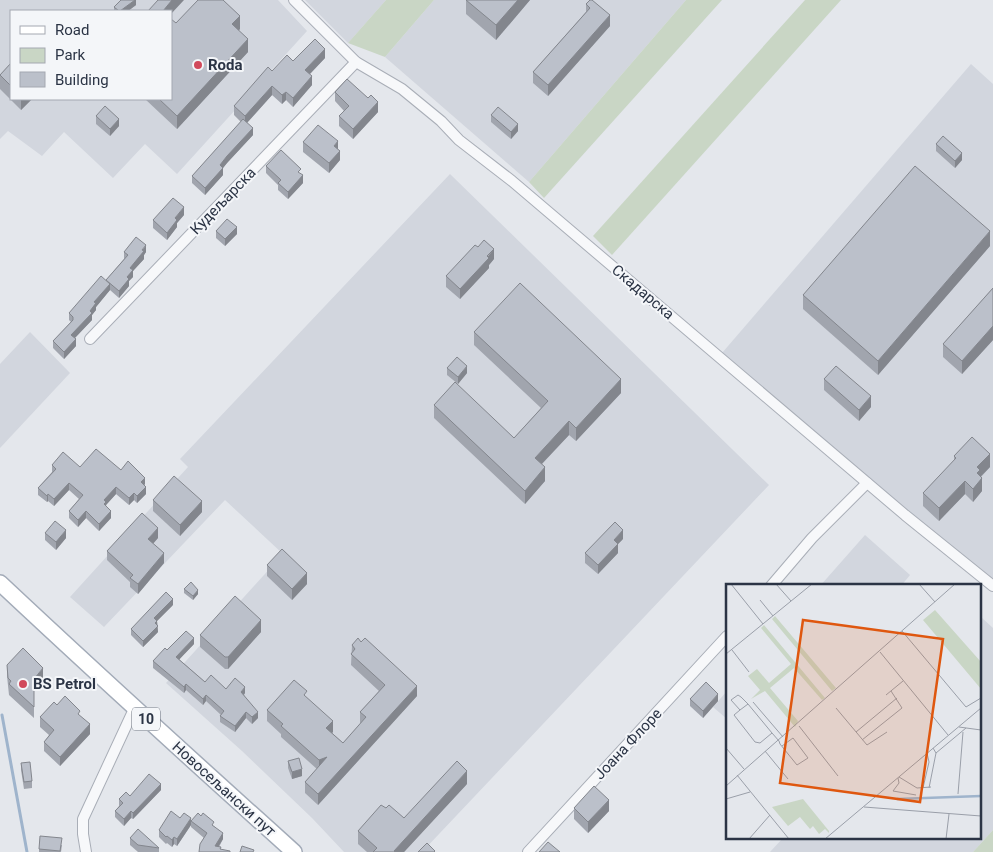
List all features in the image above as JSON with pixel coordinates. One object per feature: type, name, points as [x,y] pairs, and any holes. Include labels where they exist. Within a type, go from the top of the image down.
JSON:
[{"type":"main road","name":"Новосељански пут","points":[[0,583],[98,673],[134,709],[294,852]]},
{"type":"street","name":"Скадарска","points":[[294,0],[356,62],[402,89],[441,121],[459,140],[512,181],[867,484],[993,586]]},
{"type":"street","name":"Кудељарска","points":[[90,339],[356,62]]},
{"type":"street","points":[[773,584],[812,538],[867,484]]},
{"type":"street","name":"Јоана Флоре","points":[[528,852],[726,637]]},
{"type":"street","points":[[86,852],[83,820],[134,709]]},
{"type":"shaded area","points":[[0,0],[278,0],[307,31],[177,174],[145,144],[113,178],[64,132],[42,156],[8,131],[0,139]]},
{"type":"shaded area","points":[[305,0],[386,0],[348,43]]},
{"type":"shaded area","points":[[434,0],[686,0],[529,182],[385,57]]},
{"type":"shaded area","points":[[971,64],[993,84],[993,585],[722,353]]},
{"type":"shaded area","points":[[450,174],[769,485],[422,852],[344,852],[312,818],[242,751],[166,683],[283,554],[225,500],[104,627],[70,597],[188,467],[180,459]]},
{"type":"shaded area","points":[[30,332],[70,373],[0,448],[0,364]]},
{"type":"shaded area","points":[[865,535],[910,575],[903,584],[822,584]]},
{"type":"shaded area","points":[[982,618],[993,628],[993,830],[973,852],[770,852],[781,840],[980,840],[980,619]]},
{"type":"shaded area","points":[[726,692],[726,718],[713,707]]},
{"type":"green space","points":[[386,0],[434,0],[385,57],[348,43]]},
{"type":"green space","points":[[686,0],[722,0],[544,198],[529,182]]},
{"type":"green space","points":[[805,0],[841,0],[612,255],[593,236]]},
{"type":"green space","points":[[993,830],[993,852],[973,852]]},
{"type":"building","points":[[121,0],[135,0],[121,10],[114,7]]},
{"type":"building","points":[[158,0],[172,0],[164,10],[149,10]]},
{"type":"building","points":[[198,0],[223,0],[240,16],[232,24],[248,39],[177,116],[160,100],[172,100],[172,20],[176,23]]},
{"type":"building","points":[[466,0],[518,0],[496,25]]},
{"type":"building","points":[[590,0],[610,15],[548,85],[533,72],[590,8],[586,4]]},
{"type":"building","points":[[315,39],[325,49],[305,70],[312,76],[293,98],[286,92],[282,95],[272,86],[245,116],[234,106],[268,67],[272,71],[287,55],[293,61]]},
{"type":"building","points":[[10,64],[10,85],[0,75]]},
{"type":"building","points":[[347,79],[368,98],[371,95],[378,102],[353,129],[339,116],[349,106],[335,92]]},
{"type":"building","points":[[105,106],[119,119],[110,129],[96,116]]},
{"type":"building","points":[[498,107],[518,124],[511,132],[491,115]]},
{"type":"building","points":[[243,119],[253,128],[227,156],[220,165],[223,168],[205,188],[192,176]]},
{"type":"building","points":[[318,125],[338,141],[334,146],[340,151],[329,163],[303,142]]},
{"type":"building","points":[[943,136],[962,153],[955,161],[936,144]]},
{"type":"building","points":[[281,150],[301,169],[298,172],[303,175],[288,192],[278,183],[281,180],[266,166]]},
{"type":"building","points":[[915,166],[990,231],[878,361],[803,295]]},
{"type":"building","points":[[173,198],[184,207],[175,218],[177,220],[167,233],[153,220]]},
{"type":"building","points":[[227,219],[237,227],[225,239],[216,231]]},
{"type":"building","points":[[136,237],[146,245],[142,250],[144,251],[130,268],[133,270],[127,277],[129,279],[119,291],[106,280],[128,255],[124,252]]},
{"type":"building","points":[[484,240],[494,249],[487,256],[489,258],[460,289],[446,276],[475,245],[478,247]]},
{"type":"building","points":[[101,276],[110,284],[94,302],[96,303],[90,311],[92,313],[71,335],[76,339],[64,352],[53,341],[73,320],[69,313]]},
{"type":"building","points":[[520,283],[621,379],[576,428],[569,421],[535,458],[545,467],[525,491],[434,405],[455,382],[514,438],[548,401],[474,332]]},
{"type":"building","points":[[993,288],[993,326],[962,361],[943,344]]},
{"type":"building","points":[[457,357],[467,366],[458,377],[447,368]]},
{"type":"building","points":[[836,366],[871,396],[859,410],[824,379]]},
{"type":"building","points":[[972,437],[990,454],[977,467],[980,470],[977,473],[982,478],[973,489],[965,481],[939,508],[923,493],[956,458],[954,456]]},
{"type":"building","points":[[96,449],[121,470],[128,461],[145,478],[141,482],[146,487],[137,496],[134,493],[129,498],[116,487],[104,500],[106,502],[104,504],[111,511],[99,524],[86,511],[78,520],[69,511],[83,495],[69,483],[54,499],[38,488],[56,469],[52,465],[63,452],[80,467]]},
{"type":"building","points":[[174,476],[202,501],[180,525],[153,500]]},
{"type":"building","points":[[142,513],[158,528],[148,539],[164,553],[138,584],[130,578],[133,575],[107,551]]},
{"type":"building","points":[[55,521],[66,530],[56,542],[45,533]]},
{"type":"building","points":[[615,522],[623,530],[614,540],[618,544],[598,565],[585,553]]},
{"type":"building","points":[[282,549],[307,573],[292,589],[267,565]]},
{"type":"building","points":[[191,582],[198,590],[193,596],[184,589]]},
{"type":"building","points":[[166,592],[173,599],[154,618],[158,626],[143,641],[131,629]]},
{"type":"building","points":[[235,596],[261,620],[228,657],[225,657],[200,635]]},
{"type":"building","points":[[186,631],[194,638],[176,657],[205,682],[211,675],[226,689],[235,678],[245,687],[241,692],[258,712],[252,717],[246,712],[235,726],[220,716],[224,711],[206,695],[203,699],[186,684],[184,687],[153,661],[165,648],[167,650]]},
{"type":"building","points":[[358,638],[361,642],[365,638],[417,686],[318,794],[305,782],[327,757],[319,760],[281,726],[283,724],[267,710],[294,680],[307,691],[304,695],[333,721],[326,728],[343,743],[366,717],[360,712],[385,685],[351,654],[355,649],[352,645]]},
{"type":"building","name":"BS Petrol","points":[[23,648],[43,668],[34,679],[34,707],[9,684],[11,681],[8,678],[7,665]]},
{"type":"building","points":[[706,682],[718,694],[703,711],[690,699]]},
{"type":"building","points":[[65,696],[80,711],[78,714],[90,724],[60,757],[44,742],[54,730],[40,717],[54,702],[57,705]]},
{"type":"building","points":[[299,758],[302,769],[292,772],[288,761]]},
{"type":"building","points":[[457,761],[467,771],[395,852],[373,852],[377,848],[358,831],[381,805],[386,808],[389,805],[404,818]]},
{"type":"building","points":[[30,762],[32,781],[24,782],[21,763]]},
{"type":"building","points":[[149,774],[161,784],[133,813],[131,811],[124,819],[115,811],[123,803],[119,799],[126,792],[130,796]]},
{"type":"building","points":[[594,786],[609,800],[588,822],[574,808]]},
{"type":"building","points":[[171,811],[180,818],[184,813],[191,818],[177,839],[174,837],[172,840],[159,830]]},
{"type":"building","points":[[198,813],[201,816],[203,813],[214,822],[212,825],[223,833],[215,846],[230,852],[199,852],[200,844],[207,833],[191,821]]},
{"type":"building","points":[[138,829],[159,848],[138,845],[130,838]]},
{"type":"building","points":[[40,836],[62,838],[60,851],[39,849]]},
{"type":"building","points":[[548,842],[560,852],[539,852]]},
{"type":"building","points":[[427,843],[435,851],[418,852]]},
{"type":"building","points":[[242,846],[254,850],[253,852],[240,852]]},
{"type":"waterway","points":[[2,715],[27,852]]},
{"type":"place","name":"Roda","points":[[198,65]]},
{"type":"place","name":"BS Petrol","points":[[23,684]]}]
